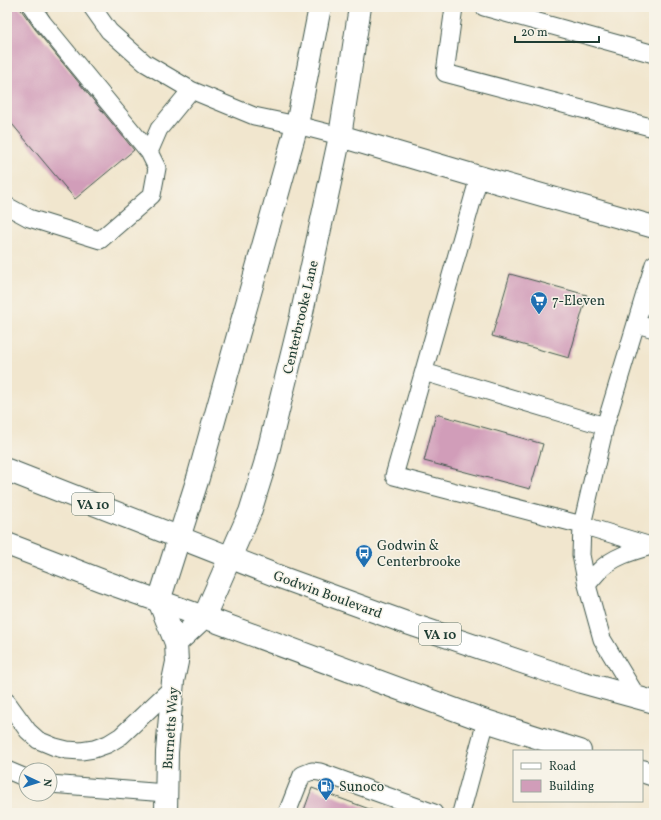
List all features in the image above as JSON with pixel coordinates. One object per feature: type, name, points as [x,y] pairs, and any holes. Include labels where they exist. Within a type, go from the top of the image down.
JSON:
[{"type":"main road","points":[[159,601],[202,462],[297,125],[320,7]]},
{"type":"main road","name":"Centerbrooke Lane","points":[[204,617],[250,512],[265,464],[301,317],[340,136],[360,7]]},
{"type":"main road","points":[[340,136],[654,227]]},
{"type":"main road","name":"Godwin Boulevard","points":[[7,470],[180,536],[280,577],[404,622],[581,682],[645,700]]},
{"type":"main road","points":[[7,544],[103,581],[486,721],[577,750]]},
{"type":"main road","name":"Burnetts Way","points":[[159,601],[176,644],[177,662],[173,687],[167,752],[166,803]]},
{"type":"main road","points":[[176,644],[204,617]]},
{"type":"main road","points":[[643,771],[654,775]]},
{"type":"lane","points":[[7,206],[30,218],[100,240],[152,194],[157,168],[149,152],[43,23],[32,7]]},
{"type":"lane","points":[[92,7],[109,31],[145,63],[191,90],[254,116],[340,136]]},
{"type":"lane","points":[[454,7],[445,74],[654,128]]},
{"type":"lane","points":[[484,7],[654,54]]},
{"type":"lane","points":[[149,152],[159,129],[191,90]]},
{"type":"lane","points":[[479,177],[394,476],[653,543]]},
{"type":"lane","points":[[645,700],[602,639],[587,585],[581,555],[582,525],[605,426],[654,264]]},
{"type":"lane","points":[[637,324],[654,329]]},
{"type":"lane","points":[[424,372],[605,426]]},
{"type":"lane","points":[[587,585],[600,569],[629,552],[653,543]]},
{"type":"lane","points":[[7,702],[28,731],[38,740],[61,748],[81,751],[94,749],[108,744],[121,736],[173,687]]},
{"type":"lane","points":[[461,813],[486,721]]},
{"type":"lane","points":[[7,770],[18,775]]},
{"type":"lane","points":[[287,813],[302,775],[312,771],[320,772],[434,813]]},
{"type":"lane","points":[[58,785],[166,803]]},
{"type":"building","points":[[7,7],[19,7],[35,29],[134,150],[75,199],[7,118]]},
{"type":"building","name":"7-Eleven","points":[[510,274],[587,295],[569,358],[492,336]]},
{"type":"building","points":[[436,414],[543,444],[530,489],[424,461]]},
{"type":"building","name":"Sunoco","points":[[312,788],[372,810],[371,813],[303,813]]},
{"type":"place","name":"7-Eleven","points":[[539,315]]},
{"type":"place","name":"Godwin & Centerbrooke","points":[[364,568]]},
{"type":"place","name":"Sunoco","points":[[326,801]]}]
